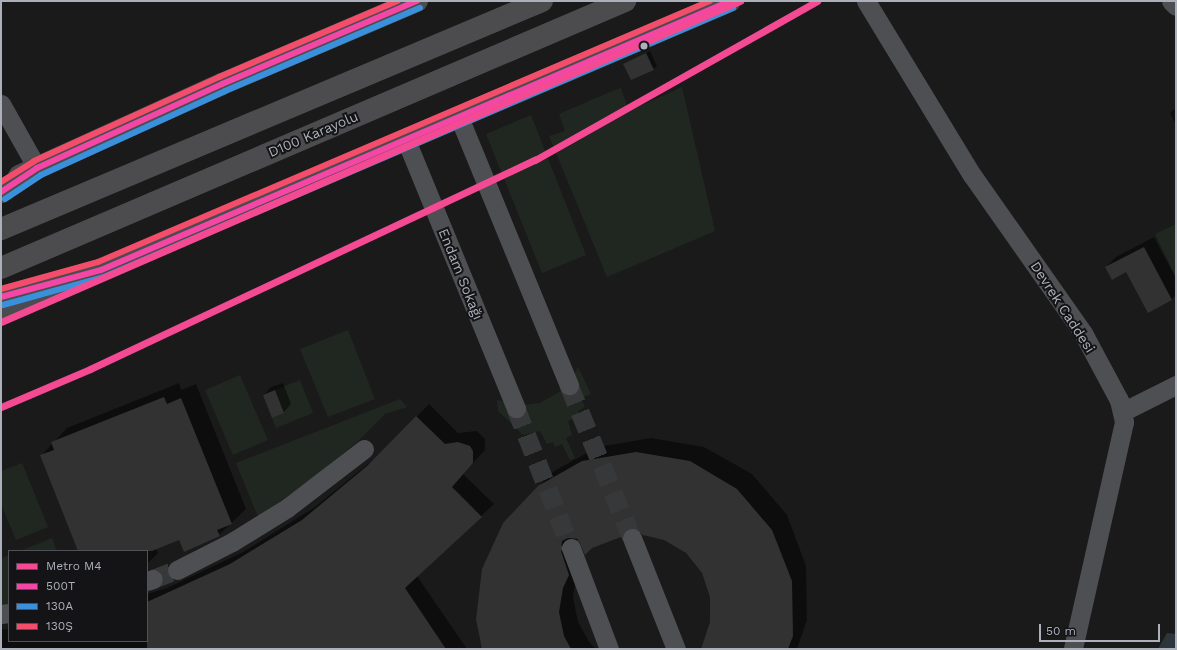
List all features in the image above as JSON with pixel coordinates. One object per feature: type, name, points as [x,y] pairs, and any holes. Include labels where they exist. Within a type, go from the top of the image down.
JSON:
[{"type":"highway","points":[[1,229],[542,1]]},
{"type":"highway","name":"D100 Karayolu","points":[[1,268],[625,1]]},
{"type":"highway","points":[[1,192],[37,168]]},
{"type":"highway","points":[[1,297],[101,270]]},
{"type":"main road","points":[[1,183],[222,84],[417,1]]},
{"type":"main road","points":[[1,313],[730,1]]},
{"type":"street","name":"Devrek Caddesi","points":[[866,1],[972,176],[1082,333],[1119,400],[1124,422],[1073,649]]},
{"type":"street","points":[[1171,1],[1176,6]]},
{"type":"street","points":[[1,104],[37,168]]},
{"type":"street","points":[[459,117],[569,385]]},
{"type":"street","name":"Endam Sokağı","points":[[406,140],[516,408]]},
{"type":"street","points":[[1122,412],[1176,385]]},
{"type":"street","points":[[177,570],[232,542],[282,512],[315,489],[364,449]]},
{"type":"street","points":[[632,538],[676,649]]},
{"type":"street","points":[[572,548],[609,649]]},
{"type":"shaded area","points":[[682,87],[715,231],[607,277],[549,136],[565,131],[559,114],[610,92],[621,88],[629,111]]},
{"type":"shaded area","points":[[531,115],[586,255],[542,273],[486,134]]},
{"type":"shaded area","points":[[1176,224],[1176,278],[1155,234]]},
{"type":"shaded area","points":[[348,330],[375,399],[328,417],[300,349]]},
{"type":"shaded area","points":[[578,367],[591,394],[581,398],[585,407],[578,411],[585,429],[581,431],[575,418],[568,421],[572,435],[566,438],[575,458],[570,460],[562,444],[555,447],[553,442],[547,444],[540,431],[523,435],[498,411],[497,400],[523,405],[540,403],[566,388]]},
{"type":"shaded area","points":[[240,375],[268,440],[233,455],[205,390]]},
{"type":"shaded area","points":[[300,380],[313,413],[276,428],[272,418],[284,413],[275,390]]},
{"type":"shaded area","points":[[400,399],[407,407],[385,414],[357,442],[313,478],[258,517],[236,463]]},
{"type":"shaded area","points":[[22,463],[48,527],[16,540],[1,504],[1,471]]},
{"type":"shaded area","points":[[52,538],[57,550],[22,550]]},
{"type":"shaded area","points":[[8,555],[8,604],[1,605],[1,558]]},
{"type":"shaded area","points":[[1167,633],[1176,634],[1176,649],[1158,649]]},
{"type":"building","points":[[646,53],[654,70],[631,80],[623,64]]},
{"type":"building","points":[[1144,247],[1172,300],[1148,313],[1126,272],[1112,280],[1105,267]]},
{"type":"building","points":[[275,390],[284,413],[272,418],[263,395]]},
{"type":"building","points":[[164,397],[167,404],[181,398],[232,524],[217,530],[220,536],[184,552],[179,540],[152,551],[78,550],[40,455],[54,450],[51,442]]},
{"type":"building","points":[[416,416],[445,444],[458,442],[470,446],[473,451],[473,463],[452,487],[482,517],[405,588],[446,649],[147,649],[148,602],[230,564],[302,520],[367,466]]},
{"type":"building","points":[[636,452],[690,461],[737,489],[772,530],[792,581],[793,636],[788,649],[701,649],[710,622],[710,597],[702,573],[686,553],[664,540],[643,535],[633,527],[624,531],[621,537],[592,548],[585,555],[578,539],[568,538],[562,541],[561,551],[569,575],[563,588],[559,612],[564,636],[571,649],[482,649],[476,619],[482,569],[503,523],[538,486],[582,461]]},
{"type":"tunnel","points":[[569,385],[632,538]]},
{"type":"tunnel","points":[[516,408],[571,548]]},
{"type":"tunnel","points":[[153,579],[177,570]]},
{"type":"metro line","name":"M4","points":[[1,322],[740,1]]},
{"type":"metro line","name":"M4","points":[[1,407],[90,369],[535,160],[817,1]]},
{"type":"transit line","name":"130Ş","points":[[1,182],[34,161],[219,77],[397,1]]},
{"type":"transit line","name":"500T","points":[[1,192],[37,168],[222,84],[417,1]]},
{"type":"transit line","name":"130Ş","points":[[1,289],[98,262],[710,1]]},
{"type":"transit line","name":"500T","points":[[1,297],[101,270],[730,1]]},
{"type":"transit line","name":"130A","points":[[5,199],[41,175],[225,91],[420,8]]},
{"type":"transit line","name":"130A","points":[[3,305],[104,277],[733,8]]}]
